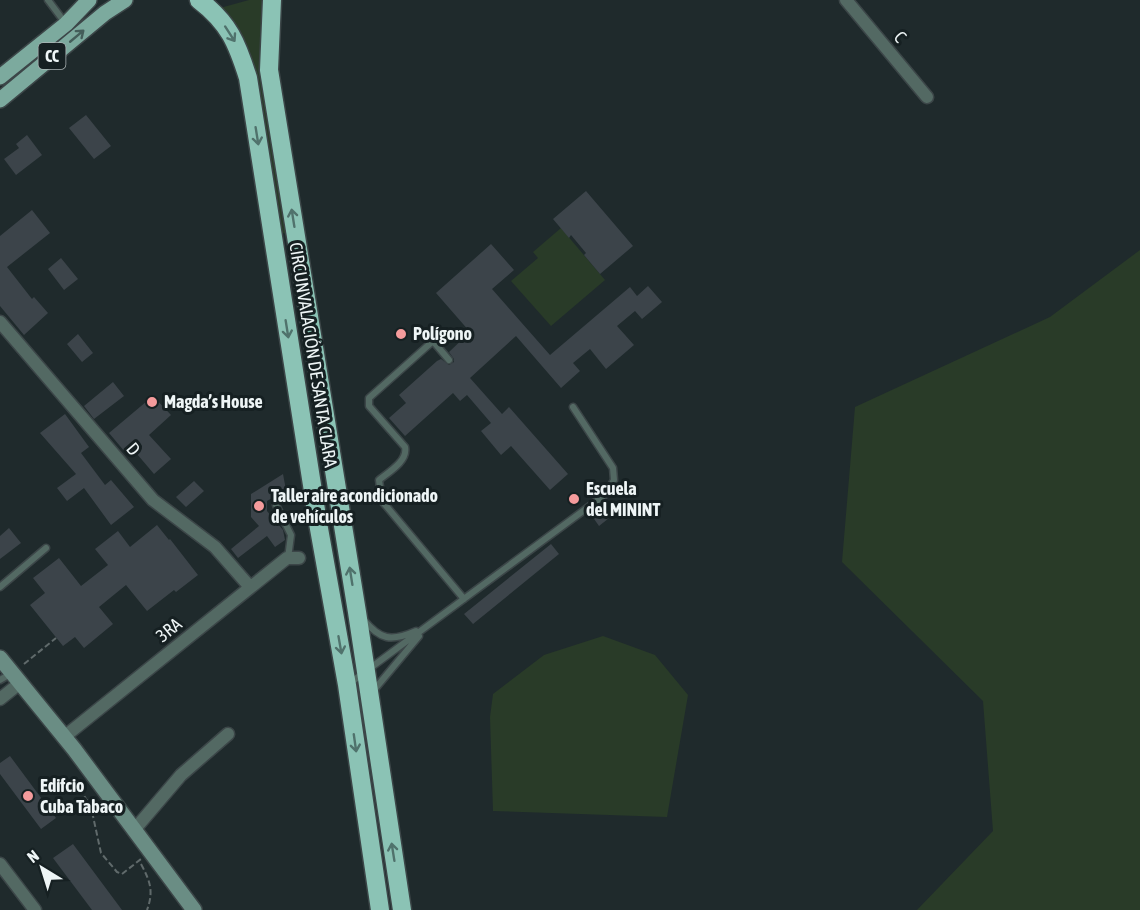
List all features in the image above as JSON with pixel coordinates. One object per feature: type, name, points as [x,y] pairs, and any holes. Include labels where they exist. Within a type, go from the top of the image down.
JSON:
[{"type":"highway","name":"CIRCUNVALACIÓN DE SANTA CLARA","points":[[199,0],[217,14],[238,47],[248,78],[318,523],[347,685],[380,910]]},
{"type":"highway","name":"CIRCUNVALACIÓN DE SANTA CLARA","points":[[272,0],[269,70],[357,612],[402,910]]},
{"type":"main road","name":"CC","points":[[0,77],[66,24],[89,0]]},
{"type":"main road","name":"CC","points":[[0,100],[105,13],[125,0]]},
{"type":"street","name":"C","points":[[846,0],[927,97]]},
{"type":"street","name":"D","points":[[0,322],[153,500],[215,547],[250,587]]},
{"type":"street","name":"3RA","points":[[64,737],[250,587],[293,558]]},
{"type":"street","points":[[0,658],[11,679],[64,737],[194,910]]},
{"type":"street","points":[[0,699],[11,679]]},
{"type":"street","points":[[135,829],[181,774],[228,734]]},
{"type":"street","points":[[0,864],[35,910]]},
{"type":"lane","points":[[48,0],[66,24]]},
{"type":"lane","points":[[449,360],[433,341],[369,398],[369,406],[405,447],[406,452],[404,459],[379,480],[382,501],[464,599]]},
{"type":"lane","points":[[347,685],[606,495],[614,480],[613,468],[573,407]]},
{"type":"lane","points":[[276,505],[291,535],[293,558]]},
{"type":"lane","points":[[0,587],[46,548]]},
{"type":"lane","points":[[357,612],[379,636],[389,638],[401,638],[429,626]]},
{"type":"lane","points":[[370,695],[385,674],[429,626]]},
{"type":"path","points":[[11,679],[56,638]]},
{"type":"path","points":[[48,788],[58,780],[80,789],[92,807],[101,853],[117,873],[122,874],[139,862],[147,846]]},
{"type":"path","points":[[139,862],[147,875],[152,894],[147,910]]},
{"type":"green space","points":[[249,0],[264,0],[263,88],[286,234],[280,232],[220,8]]},
{"type":"green space","points":[[561,228],[605,280],[551,326],[511,281],[538,258],[533,252]]},
{"type":"green space","points":[[1140,250],[1140,910],[917,910],[993,831],[983,701],[842,562],[855,407],[1050,317]]},
{"type":"green space","points":[[603,636],[655,655],[688,695],[667,817],[493,811],[490,717],[493,694],[544,655]]},
{"type":"building","points":[[86,115],[111,146],[94,159],[69,128]]},
{"type":"building","points":[[27,135],[42,155],[16,175],[4,159],[19,148],[16,144]]},
{"type":"building","points":[[586,191],[633,246],[600,274],[571,235],[569,238],[553,219]]},
{"type":"building","points":[[32,210],[50,233],[7,267],[32,299],[34,297],[48,313],[24,335],[0,306],[0,236]]},
{"type":"building","points":[[491,244],[514,270],[492,289],[550,355],[630,287],[637,296],[648,286],[662,302],[642,319],[635,311],[617,326],[634,345],[606,369],[590,349],[573,363],[580,371],[561,388],[516,336],[470,378],[502,414],[509,407],[568,474],[550,490],[511,446],[501,455],[481,431],[491,423],[467,395],[460,401],[453,393],[405,436],[389,418],[406,403],[399,395],[437,361],[441,359],[449,365],[454,362],[449,352],[470,332],[436,293]]},
{"type":"building","points":[[61,258],[78,279],[64,290],[48,269]]},
{"type":"building","points":[[78,334],[93,353],[82,362],[67,344]]},
{"type":"building","points":[[113,382],[124,396],[94,419],[84,406]]},
{"type":"building","points":[[153,396],[171,415],[149,435],[171,459],[154,474],[131,447],[125,452],[109,433]]},
{"type":"building","points":[[65,414],[89,447],[81,453],[105,485],[111,480],[134,507],[111,525],[84,488],[67,501],[57,488],[76,474],[40,433]]},
{"type":"building","name":"Taller aire acondicionado de vehículos","points":[[283,474],[286,490],[267,501],[267,511],[283,530],[285,540],[275,547],[267,536],[238,558],[231,549],[259,526],[251,517],[251,494]]},
{"type":"building","points":[[194,481],[204,491],[186,507],[176,497]]},
{"type":"building","points":[[611,502],[618,511],[599,526],[592,516]]},
{"type":"building","points":[[157,525],[198,575],[147,611],[126,585],[99,607],[113,624],[84,648],[75,637],[63,646],[30,605],[45,593],[33,578],[59,558],[81,586],[108,565],[95,549],[118,531],[130,547]]},
{"type":"building","points":[[9,528],[21,543],[0,559],[0,536]]},
{"type":"building","points":[[551,544],[559,554],[473,624],[464,614]]},
{"type":"building","name":"Edifcio Cuba Tabaco","points":[[10,756],[56,818],[41,829],[0,774],[0,763]]},
{"type":"building","points":[[73,844],[122,910],[92,910],[53,858]]},
{"type":"place","name":"Polígono","points":[[401,334]]},
{"type":"place","name":"Magda’s House","points":[[152,402]]},
{"type":"place","name":"Escuela del MININT","points":[[574,499]]},
{"type":"place","name":"Taller aire acondicionado de vehículos","points":[[259,506]]},
{"type":"place","name":"Edifcio Cuba Tabaco","points":[[28,796]]}]
